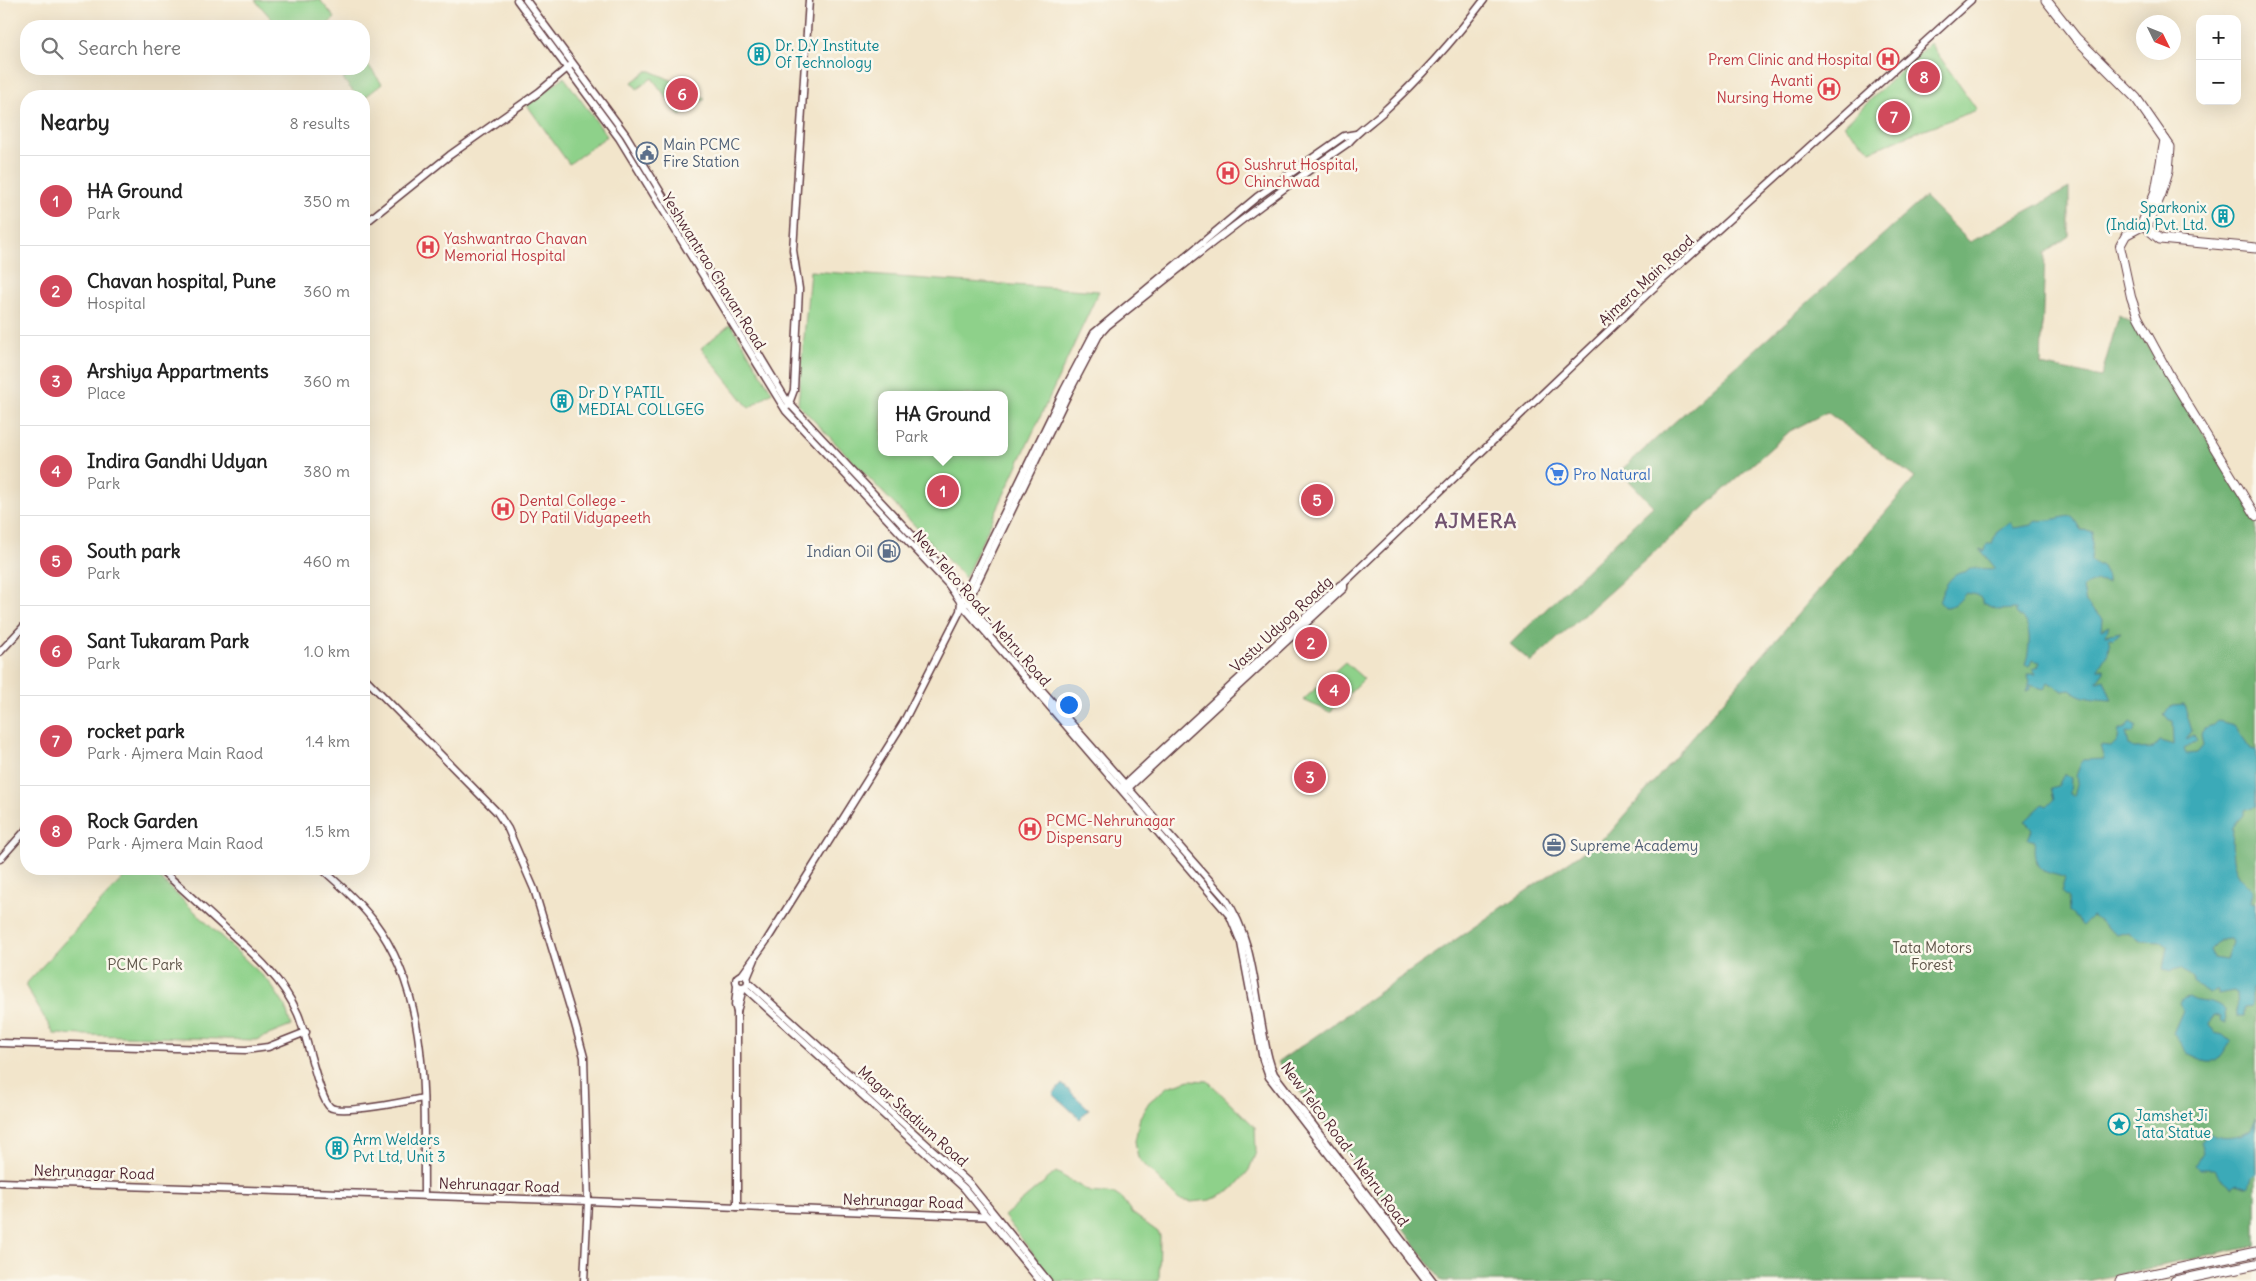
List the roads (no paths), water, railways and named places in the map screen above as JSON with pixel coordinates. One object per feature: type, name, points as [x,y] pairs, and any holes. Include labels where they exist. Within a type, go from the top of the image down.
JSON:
[{"type":"main road","points":[[2046,0],[2076,38],[2136,98],[2165,140],[2156,190],[2145,225],[2126,235],[2120,246],[2129,289],[2138,317],[2255,511]]},
{"type":"main road","points":[[2145,225],[2160,239],[2256,248]]},
{"type":"main road","points":[[2120,1281],[2256,1252]]},
{"type":"main road","points":[[2175,1281],[2256,1264]]},
{"type":"street","name":"Yeshwantrao Chavan Road","points":[[517,0],[626,135],[788,407]]},
{"type":"street","name":"Yeshwantrao Chavan Road","points":[[526,0],[571,65]]},
{"type":"street","points":[[788,407],[794,385],[799,289],[793,250],[809,0]]},
{"type":"street","points":[[737,1206],[737,1012],[735,1005],[749,963],[755,959],[903,723],[963,603],[1064,390],[1094,333],[1257,197],[1344,136],[1356,134],[1382,113],[1444,51],[1484,0]]},
{"type":"street","name":"Ajmera Main Raod","points":[[1344,584],[1647,294],[1970,0]]},
{"type":"street","points":[[370,219],[571,65]]},
{"type":"street","name":"New Telco Road - Nehru Road","points":[[788,407],[954,579],[963,603],[1027,673],[1235,913],[1246,942],[1271,1067],[1281,1084],[1426,1281]]},
{"type":"street","name":"Vastu Udyog Roadg","points":[[1125,788],[1310,620],[1344,588],[1344,584]]},
{"type":"street","points":[[0,652],[20,630]]},
{"type":"street","points":[[370,684],[497,812],[508,829],[534,889],[576,1024],[584,1057],[588,1201],[584,1281]]},
{"type":"street","points":[[0,859],[20,837]]},
{"type":"street","points":[[166,875],[269,970],[292,1002],[306,1032],[324,1100],[334,1110],[348,1110],[423,1098]]},
{"type":"street","points":[[329,875],[349,893],[374,921],[401,970],[412,1003],[419,1036],[423,1098],[424,1195]]},
{"type":"street","name":"Magar Stadium Road","points":[[743,983],[958,1182],[1040,1281]]},
{"type":"street","name":"Magar Stadium Road","points":[[743,983],[963,1178],[1048,1281]]},
{"type":"street","points":[[0,1043],[246,1050],[268,1046],[306,1032]]},
{"type":"street","name":"Nehrunagar Road","points":[[0,1182],[424,1195],[996,1217]]},
{"type":"street","name":"New Telco Road - Nehru Road","points":[[1374,1209],[1433,1281]]},
{"type":"water","points":[[2072,516],[2081,530],[2093,531],[2091,561],[2096,565],[2101,565],[2108,578],[2108,583],[2097,581],[2083,587],[2086,603],[2102,619],[2101,630],[2109,626],[2106,635],[2121,632],[2114,639],[2110,637],[2108,653],[2098,669],[2104,669],[2104,671],[2096,682],[2104,680],[2112,700],[2080,696],[2071,690],[2062,691],[2048,682],[2044,689],[2030,685],[2030,690],[2026,692],[2030,681],[2027,674],[2035,674],[2032,669],[2038,667],[2040,662],[2032,660],[2029,667],[2025,665],[2029,649],[2029,632],[2025,622],[2016,613],[2016,609],[1998,610],[1982,603],[1982,599],[1977,595],[1966,593],[1952,606],[1944,607],[1939,601],[1945,586],[1955,575],[1965,572],[1970,568],[1996,569],[1980,549],[1985,551],[1987,544],[1992,544],[1996,533],[2010,522],[2014,528],[2032,525],[2036,520],[2050,520]]},
{"type":"water","points":[[2184,704],[2192,731],[2186,739],[2194,735],[2197,742],[2184,749],[2186,754],[2197,753],[2203,746],[2201,735],[2203,728],[2214,725],[2218,721],[2234,725],[2251,749],[2256,750],[2256,806],[2244,810],[2244,815],[2233,827],[2232,847],[2236,869],[2253,891],[2251,902],[2256,903],[2256,989],[2252,989],[2252,1006],[2244,1007],[2244,1016],[2237,1016],[2236,994],[2234,991],[2218,994],[2218,990],[2216,990],[2209,994],[2193,984],[2193,979],[2181,968],[2170,971],[2163,969],[2167,946],[2162,942],[2140,941],[2128,932],[2117,935],[2092,916],[2083,925],[2069,912],[2068,898],[2061,892],[2065,878],[2046,872],[2039,867],[2034,854],[2035,841],[2028,839],[2032,830],[2025,821],[2043,804],[2047,806],[2054,799],[2051,788],[2058,786],[2064,774],[2071,778],[2070,794],[2074,796],[2078,780],[2076,776],[2082,760],[2104,759],[2100,746],[2111,747],[2118,740],[2119,729],[2124,729],[2130,722],[2137,726],[2133,733],[2126,732],[2129,745],[2134,749],[2154,748],[2160,741],[2174,745],[2173,721],[2169,720],[2164,714],[2173,705]],"holes":[[[2230,939],[2232,942],[2226,960],[2213,958],[2210,949],[2219,940]]]},
{"type":"water","points":[[2189,997],[2197,1001],[2215,1004],[2225,1011],[2226,1023],[2220,1020],[2221,1017],[2213,1015],[2209,1024],[2215,1033],[2223,1035],[2231,1042],[2221,1057],[2214,1062],[2207,1062],[2187,1053],[2173,1033],[2183,1010],[2180,1002],[2182,999]]},
{"type":"water","points":[[1062,1084],[1089,1109],[1080,1119],[1053,1094]]},
{"type":"water","points":[[2255,1118],[2256,1174],[2252,1177],[2249,1188],[2236,1184],[2232,1187],[2219,1176],[2215,1169],[2200,1169],[2196,1165],[2204,1152],[2201,1141],[2207,1133],[2223,1138],[2235,1137],[2250,1130]]},
{"type":"place","name":"Dr. D.Y Institute Of Technology","points":[[759,54]]},
{"type":"place","name":"Prem Clinic and Hospital","points":[[1888,59]]},
{"type":"place","name":"Rock Garden","points":[[1924,77]]},
{"type":"place","name":"Avanti Nursing Home","points":[[1829,89]]},
{"type":"place","name":"Sant Tukaram Park","points":[[682,94]]},
{"type":"place","name":"rocket park","points":[[1894,117]]},
{"type":"place","name":"Main PCMC Fire Station","points":[[647,153]]},
{"type":"place","name":"Sushrut Hospital, Chinchwad","points":[[1228,173]]},
{"type":"place","name":"Sparkonix (India) Pvt. Ltd.","points":[[2223,216]]},
{"type":"place","name":"Yashwantrao Chavan Memorial Hospital","points":[[428,247]]},
{"type":"place","name":"Dr D Y PATIL MEDIAL COLLGEG","points":[[562,401]]},
{"type":"place","name":"Pro Natural","points":[[1557,474]]},
{"type":"place","name":"HA Ground","points":[[943,491]]},
{"type":"place","name":"South park","points":[[1317,500]]},
{"type":"place","name":"Dental College - DY Patil Vidyapeeth","points":[[503,509]]},
{"type":"place","name":"Indian Oil","points":[[889,551]]},
{"type":"place","name":"Chavan hospital, Pune","points":[[1311,643]]},
{"type":"place","name":"Indira Gandhi Udyan","points":[[1334,690]]},
{"type":"place","name":"Arshiya Appartments","points":[[1310,777]]},
{"type":"place","name":"PCMC-Nehrunagar Dispensary","points":[[1030,829]]},
{"type":"place","name":"Supreme Academy","points":[[1554,845]]},
{"type":"place","name":"Jamshet Ji Tata Statue","points":[[2119,1124]]},
{"type":"place","name":"Arm Welders Pvt Ltd, Unit 3","points":[[337,1148]]},
{"type":"district","name":"AJMERA","points":[[1476,520]]},
{"type":"park label","name":"Tata Motors Forest","points":[[1932,956]]},
{"type":"park label","name":"PCMC Park","points":[[145,964]]}]
